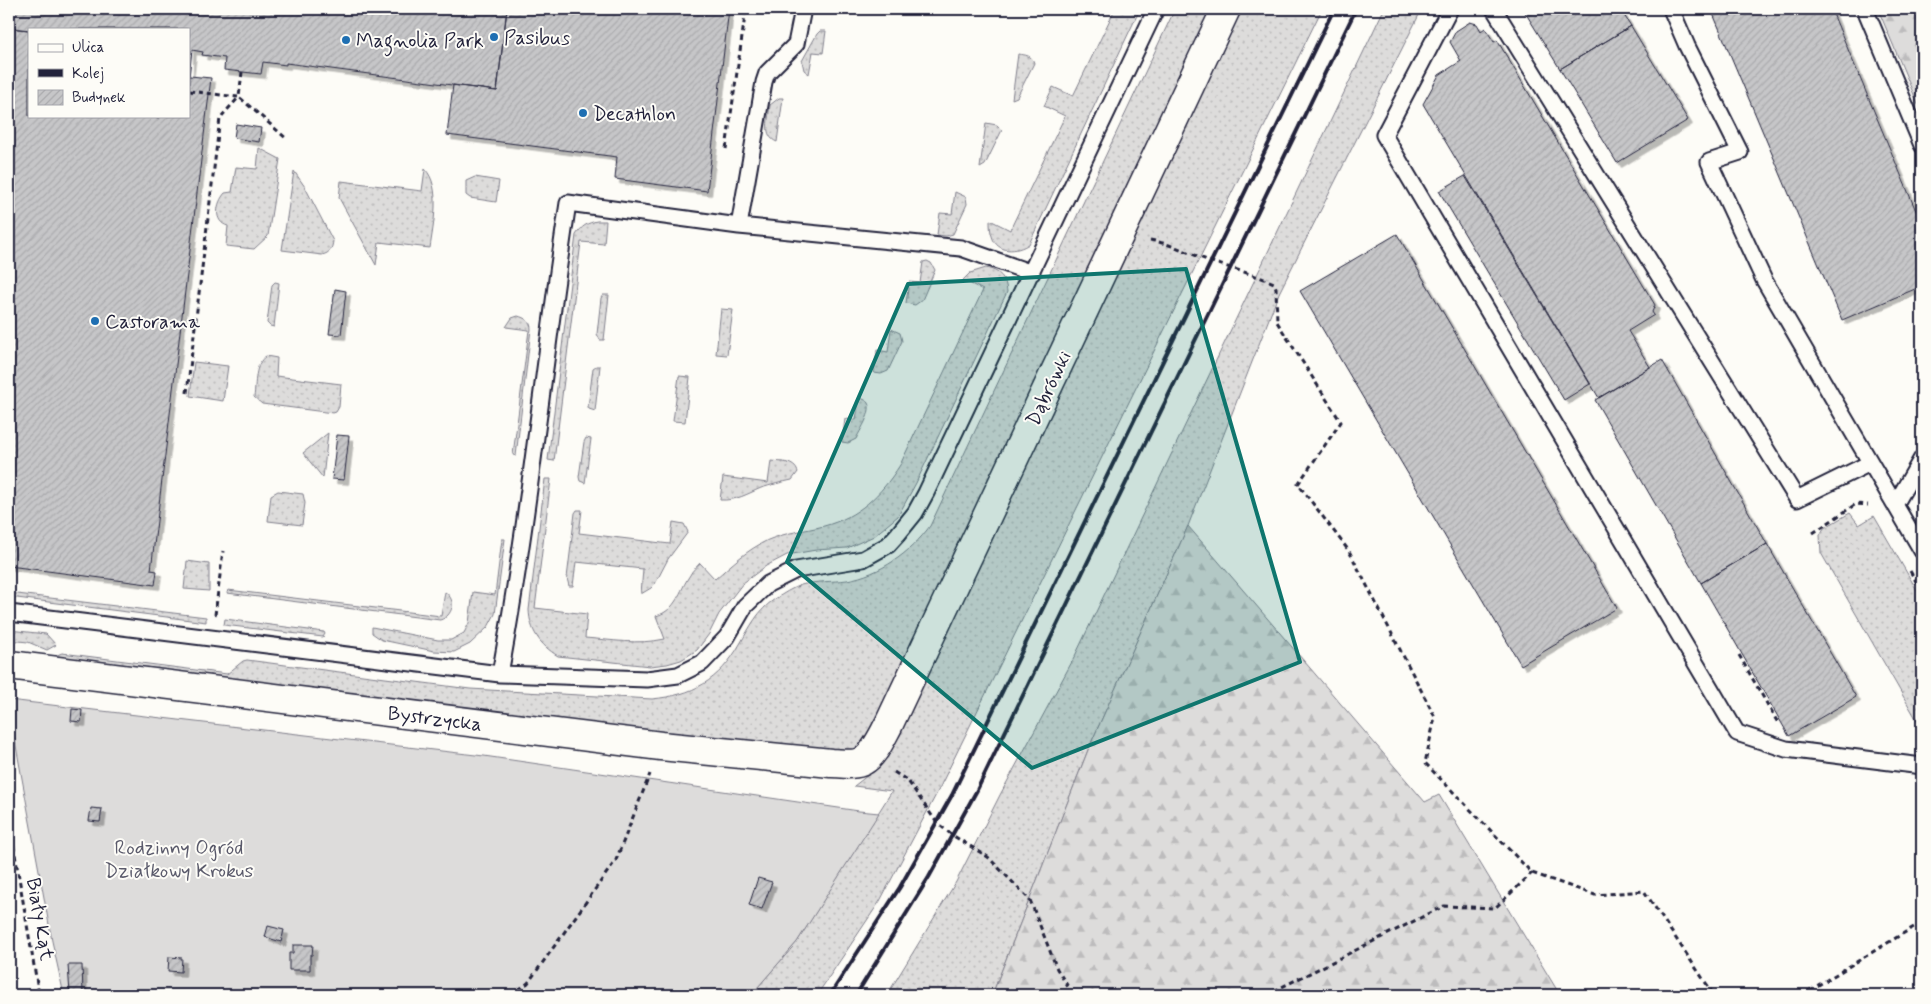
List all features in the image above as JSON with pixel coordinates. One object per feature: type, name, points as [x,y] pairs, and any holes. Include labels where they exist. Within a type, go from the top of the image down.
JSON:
[{"type":"street","name":"Dąbrówki","points":[[862,762],[874,750],[888,726],[1226,9]]},
{"type":"street","name":"Bystrzycka","points":[[9,666],[661,746],[831,763],[850,764],[862,762]]},
{"type":"lane","points":[[739,226],[764,82],[767,73],[796,44],[803,9]]},
{"type":"lane","points":[[9,613],[500,674],[647,679],[678,675],[702,663],[727,637],[745,606],[768,584],[796,570],[862,559],[888,545],[915,512],[926,493],[1032,273],[1156,9]]},
{"type":"lane","points":[[1450,9],[1384,135],[1737,733],[1786,749],[1922,766]]},
{"type":"lane","points":[[1494,9],[1797,499],[1870,463]]},
{"type":"lane","points":[[1671,9],[1687,46],[1740,152],[1708,162],[1764,280],[1922,551]]},
{"type":"lane","points":[[1865,9],[1922,145]]},
{"type":"lane","points":[[500,674],[511,614],[553,300],[568,203],[739,226],[961,248],[1032,273]]},
{"type":"lane","points":[[1895,505],[1922,458]]},
{"type":"path","points":[[726,154],[746,9]]},
{"type":"path","points":[[187,393],[220,118],[239,97],[242,72]]},
{"type":"path","points":[[190,91],[239,97],[287,139]]},
{"type":"path","points":[[1120,234],[1165,243],[1274,283],[1276,288],[1277,322],[1341,422],[1298,484],[1349,551],[1435,717],[1425,763],[1532,873],[1595,896],[1644,891],[1714,995]]},
{"type":"path","points":[[1813,533],[1856,504],[1865,504],[1873,508]]},
{"type":"path","points":[[218,593],[224,551]]},
{"type":"path","points":[[1908,568],[1922,592]]},
{"type":"path","points":[[511,995],[528,984],[616,860],[661,746]]},
{"type":"path","points":[[908,781],[936,823],[988,857],[1030,900],[1057,969],[1073,995]]},
{"type":"path","name":"Biały Kąt","points":[[9,819],[39,995]]},
{"type":"path","points":[[1266,995],[1444,906],[1494,908],[1532,873]]},
{"type":"path","points":[[1802,995],[1922,922]]},
{"type":"highlighted area","points":[[1186,269],[1300,662],[1032,768],[787,562],[908,284]]},
{"type":"green space","points":[[1115,9],[1140,9],[1029,244],[1019,249],[1003,249],[995,242],[991,232],[990,220],[1010,230],[1065,116],[1044,106],[1053,87],[1073,96]]},
{"type":"green space","points":[[1175,9],[1216,9],[872,735],[849,757],[47,659],[62,653],[227,674],[247,660],[470,689],[652,699],[680,694],[704,684],[714,677],[732,657],[751,625],[769,603],[801,585],[847,580],[872,573],[904,553],[930,526]]},
{"type":"green space","points":[[1240,9],[1322,9],[938,791],[880,901],[817,995],[751,995],[797,942],[892,791],[854,786],[877,768],[899,729]]},
{"type":"green space","points":[[1384,9],[1422,9],[1279,293],[1188,526],[1088,750],[992,995],[887,995],[956,882],[1000,795],[1074,658]]},
{"type":"green space","points":[[1878,9],[1922,9],[1922,114]]},
{"type":"green space","points":[[820,31],[826,31],[823,53],[813,52],[809,74],[804,70],[802,61]]},
{"type":"green space","points":[[1018,54],[1030,57],[1034,63],[1017,97],[1012,99]]},
{"type":"green space","points":[[779,98],[783,98],[777,142],[769,136],[768,126],[770,105]]},
{"type":"green space","points":[[986,123],[997,125],[1002,130],[985,165],[980,168]]},
{"type":"green space","points":[[259,148],[280,159],[268,236],[254,249],[226,246],[228,226],[220,221],[218,207],[225,193],[232,192],[236,167],[257,169]]},
{"type":"green space","points":[[425,169],[430,177],[435,196],[430,248],[379,242],[376,265],[339,198],[341,181],[422,191]]},
{"type":"green space","points":[[294,171],[305,187],[333,241],[330,250],[325,254],[282,250]]},
{"type":"green space","points":[[475,177],[499,181],[496,202],[470,198],[466,195],[466,181]]},
{"type":"green space","points":[[955,192],[966,197],[967,204],[953,234],[946,236],[937,235],[940,213],[952,214]]},
{"type":"green space","points":[[597,221],[606,221],[604,244],[581,242],[554,461],[548,460],[576,235],[585,225]]},
{"type":"green space","points":[[923,262],[931,263],[935,270],[922,300],[915,305],[906,303],[909,282],[920,283]]},
{"type":"green space","points":[[986,268],[999,273],[1004,279],[1007,292],[916,483],[898,516],[874,536],[847,548],[816,550],[787,555],[766,566],[743,583],[719,614],[709,634],[697,650],[681,660],[650,666],[558,656],[541,642],[531,624],[529,610],[545,479],[551,479],[535,608],[587,614],[585,638],[635,642],[665,639],[656,616],[673,605],[691,573],[700,563],[715,579],[746,553],[768,540],[789,533],[824,526],[848,517],[868,503],[885,486],[900,465],[983,290],[963,280],[970,273]]},
{"type":"green space","points":[[275,282],[279,283],[274,327],[267,323],[272,285]]},
{"type":"green space","points":[[603,295],[609,295],[604,340],[600,340],[597,334],[601,298]]},
{"type":"green space","points":[[721,309],[733,310],[727,355],[716,354]]},
{"type":"green space","points":[[518,316],[527,320],[531,329],[516,456],[513,455],[529,330],[506,327],[512,318]]},
{"type":"green space","points":[[891,329],[900,333],[902,341],[888,371],[881,374],[874,373],[877,350],[888,352]]},
{"type":"green space","points":[[266,356],[277,358],[276,376],[341,384],[339,407],[336,412],[262,404],[254,397],[257,369]]},
{"type":"green space","points":[[194,362],[228,366],[223,401],[190,396]]},
{"type":"green space","points":[[600,366],[595,411],[588,407],[593,368]]},
{"type":"green space","points":[[679,376],[690,377],[685,422],[673,421]]},
{"type":"green space","points":[[859,398],[869,404],[868,416],[856,439],[848,443],[842,442],[845,419],[856,420]]},
{"type":"green space","points":[[328,433],[323,478],[303,453]]},
{"type":"green space","points":[[586,438],[591,439],[585,483],[580,481],[579,477]]},
{"type":"green space","points":[[771,461],[791,464],[798,472],[792,480],[761,488],[736,498],[720,500],[723,477],[768,483]]},
{"type":"green space","points":[[278,491],[303,494],[305,503],[302,525],[268,521],[271,495]]},
{"type":"green space","points":[[577,510],[582,510],[579,533],[670,544],[673,522],[684,524],[688,532],[668,559],[655,584],[641,594],[643,569],[576,562],[573,586],[569,586],[567,578],[575,513]]},
{"type":"green space","points":[[1850,513],[1859,525],[1874,516],[1922,599],[1922,729],[1821,553],[1820,535],[1824,528]]},
{"type":"green space","points":[[1188,526],[1425,802],[1439,795],[1560,995],[992,995],[1088,750]]},
{"type":"green space","points":[[502,539],[505,539],[495,614],[488,627],[470,644],[454,652],[434,651],[382,640],[372,633],[372,627],[438,640],[451,640],[464,633],[469,623],[473,592],[495,595]]},
{"type":"green space","points":[[187,561],[209,564],[209,591],[184,589]]},
{"type":"green space","points":[[228,590],[441,616],[445,592],[451,599],[452,608],[448,615],[440,620],[227,593]]},
{"type":"green space","points":[[9,593],[206,617],[206,622],[9,597]]},
{"type":"green space","points":[[225,619],[324,632],[325,634],[323,637],[224,625]]},
{"type":"green space","points":[[9,630],[46,634],[56,645],[47,650],[28,642],[9,640]]},
{"type":"green space","name":"Rodzinny Ogród Działkowy Krokus","points":[[9,700],[484,756],[879,813],[797,942],[751,995],[64,995],[52,941]]},
{"type":"building","name":"Magnolia Park","points":[[9,9],[507,9],[497,91],[286,63],[286,65],[263,62],[261,74],[224,70],[225,58],[202,55],[203,52],[192,50],[190,68],[190,28],[28,28],[28,30],[9,28]]},
{"type":"building","name":"Decathlon","points":[[507,9],[729,9],[707,191],[615,179],[617,157],[447,135],[453,85],[497,91]]},
{"type":"building","points":[[1523,9],[1620,9],[1631,26],[1560,69]]},
{"type":"building","points":[[1711,9],[1831,9],[1922,225],[1922,286],[1842,320]]},
{"type":"building","points":[[1470,22],[1477,24],[1481,31],[1485,28],[1494,42],[1497,40],[1655,305],[1652,312],[1654,315],[1628,331],[1650,367],[1599,398],[1423,104],[1439,75],[1461,61],[1450,42],[1456,31]]},
{"type":"building","points":[[1631,26],[1688,120],[1617,163],[1560,69]]},
{"type":"building","name":"Castorama","points":[[9,28],[28,30],[28,118],[190,118],[190,76],[211,78],[151,570],[157,571],[155,585],[9,566]]},
{"type":"building","points":[[236,124],[261,128],[259,142],[234,138]]},
{"type":"building","points":[[1465,176],[1590,384],[1564,400],[1439,191]]},
{"type":"building","points":[[1397,234],[1617,608],[1521,665],[1300,291]]},
{"type":"building","points":[[335,289],[346,291],[341,335],[329,334]]},
{"type":"building","points":[[1662,360],[1767,544],[1701,583],[1595,400]]},
{"type":"building","points":[[337,435],[349,436],[344,480],[332,479]]},
{"type":"building","points":[[1767,544],[1856,697],[1789,736],[1701,583]]},
{"type":"building","points":[[72,709],[82,710],[81,722],[71,721]]},
{"type":"building","points":[[91,808],[102,809],[100,822],[89,821]]},
{"type":"building","points":[[758,878],[772,882],[762,909],[749,905]]},
{"type":"building","points":[[268,926],[284,930],[281,942],[265,937]]},
{"type":"building","points":[[293,945],[313,945],[312,955],[310,955],[310,970],[289,970],[289,953],[293,953]]},
{"type":"building","points":[[169,957],[182,958],[181,972],[168,971]]},
{"type":"building","points":[[68,965],[82,965],[83,994],[70,994]]},
{"type":"railway","points":[[830,995],[900,887],[952,795],[1334,9]]},
{"type":"railway","points":[[856,995],[929,877],[977,790],[1356,9]]},
{"type":"place","name":"Pasibus","points":[[494,37]]},
{"type":"place","name":"Magnolia Park","points":[[346,40]]},
{"type":"place","name":"Decathlon","points":[[583,113]]},
{"type":"place","name":"Castorama","points":[[95,321]]}]
